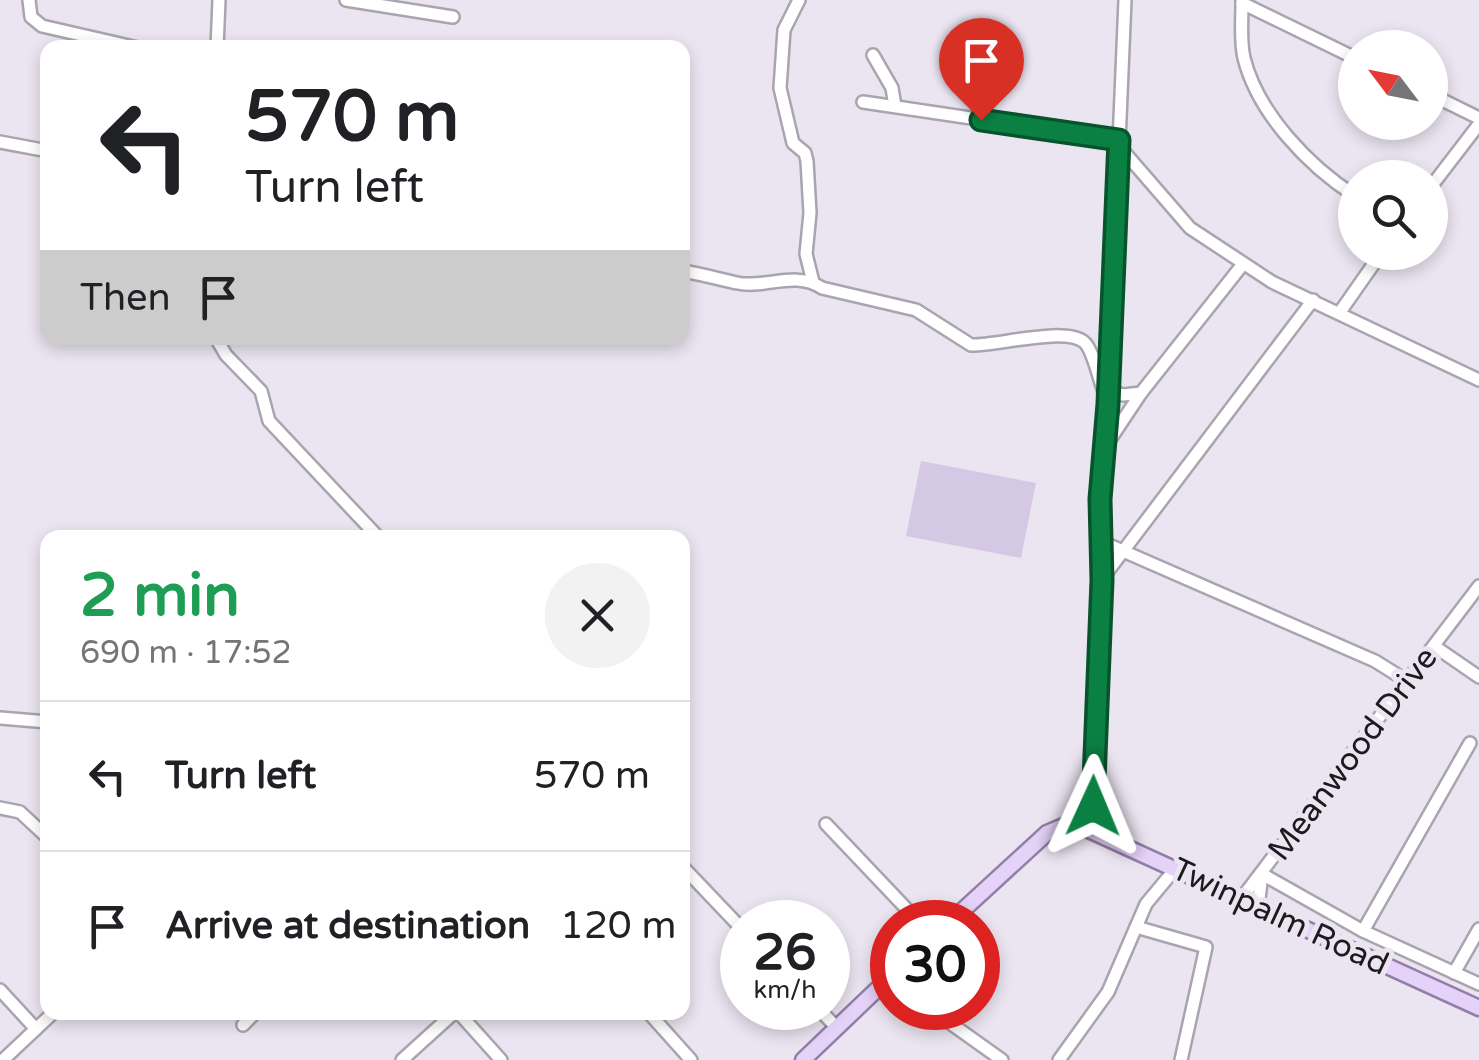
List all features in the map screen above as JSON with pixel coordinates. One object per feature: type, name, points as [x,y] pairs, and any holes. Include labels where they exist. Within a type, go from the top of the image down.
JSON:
[{"type":"main road","name":"Twinpalm Road","points":[[974,900],[1047,833],[1066,824],[1080,826],[1479,1008]]},
{"type":"main road","points":[[850,1016],[870,999]]},
{"type":"main road","points":[[810,1057],[835,1030]]},
{"type":"street","points":[[29,0],[31,17],[42,26],[103,40]]},
{"type":"street","points":[[217,40],[219,0]]},
{"type":"street","points":[[346,0],[453,17]]},
{"type":"street","points":[[799,0],[784,30],[780,88],[793,143],[805,153],[807,161],[810,213],[806,254],[812,282]]},
{"type":"street","points":[[1096,832],[1093,791],[1102,580],[1100,541],[1125,0]]},
{"type":"street","points":[[1338,50],[1242,2],[1243,57],[1279,127],[1338,185]]},
{"type":"street","points":[[873,55],[892,88],[894,106]]},
{"type":"street","points":[[863,102],[1119,143],[1190,228],[1242,264],[1479,380]]},
{"type":"street","points":[[1448,104],[1479,121],[1448,163]]},
{"type":"street","points":[[0,142],[40,150]]},
{"type":"street","points":[[1105,446],[1242,264]]},
{"type":"street","points":[[1340,312],[1369,270]]},
{"type":"street","points":[[690,273],[737,283],[812,282],[822,288],[916,310],[972,345],[1022,338],[1075,338],[1084,341],[1091,351],[1108,397]]},
{"type":"street","points":[[1102,580],[1313,300]]},
{"type":"street","points":[[220,345],[262,391],[269,421],[371,530]]},
{"type":"street","points":[[1108,397],[1142,393]]},
{"type":"street","points":[[1100,541],[1375,661],[1407,680]]},
{"type":"street","name":"Meanwood Drive","points":[[1240,899],[1479,586]]},
{"type":"street","points":[[1434,646],[1479,677]]},
{"type":"street","points":[[0,718],[40,721]]},
{"type":"street","points":[[1363,931],[1470,742]]},
{"type":"street","points":[[0,808],[20,812],[40,831]]},
{"type":"street","points":[[826,824],[898,900]]},
{"type":"street","points":[[1059,1060],[1108,992],[1146,904],[1176,869]]},
{"type":"street","points":[[690,874],[720,906]]},
{"type":"street","points":[[1258,907],[1262,874],[1363,931],[1479,984]]},
{"type":"street","points":[[1136,928],[1206,947],[1181,1060]]},
{"type":"street","points":[[1454,973],[1479,929]]},
{"type":"street","points":[[0,990],[36,1029]]},
{"type":"street","points":[[3,1060],[46,1020]]},
{"type":"street","points":[[242,1025],[247,1020]]},
{"type":"street","points":[[402,1060],[447,1020]]},
{"type":"street","points":[[464,1020],[501,1060]]},
{"type":"street","points":[[655,1020],[691,1060]]},
{"type":"street","points":[[959,1030],[1002,1060]]},
{"type":"shaded area","points":[[921,461],[1036,483],[1021,558],[906,536]]},
{"type":"route","points":[[981,120],[1119,140],[1100,499],[1102,580],[1093,806]]}]
